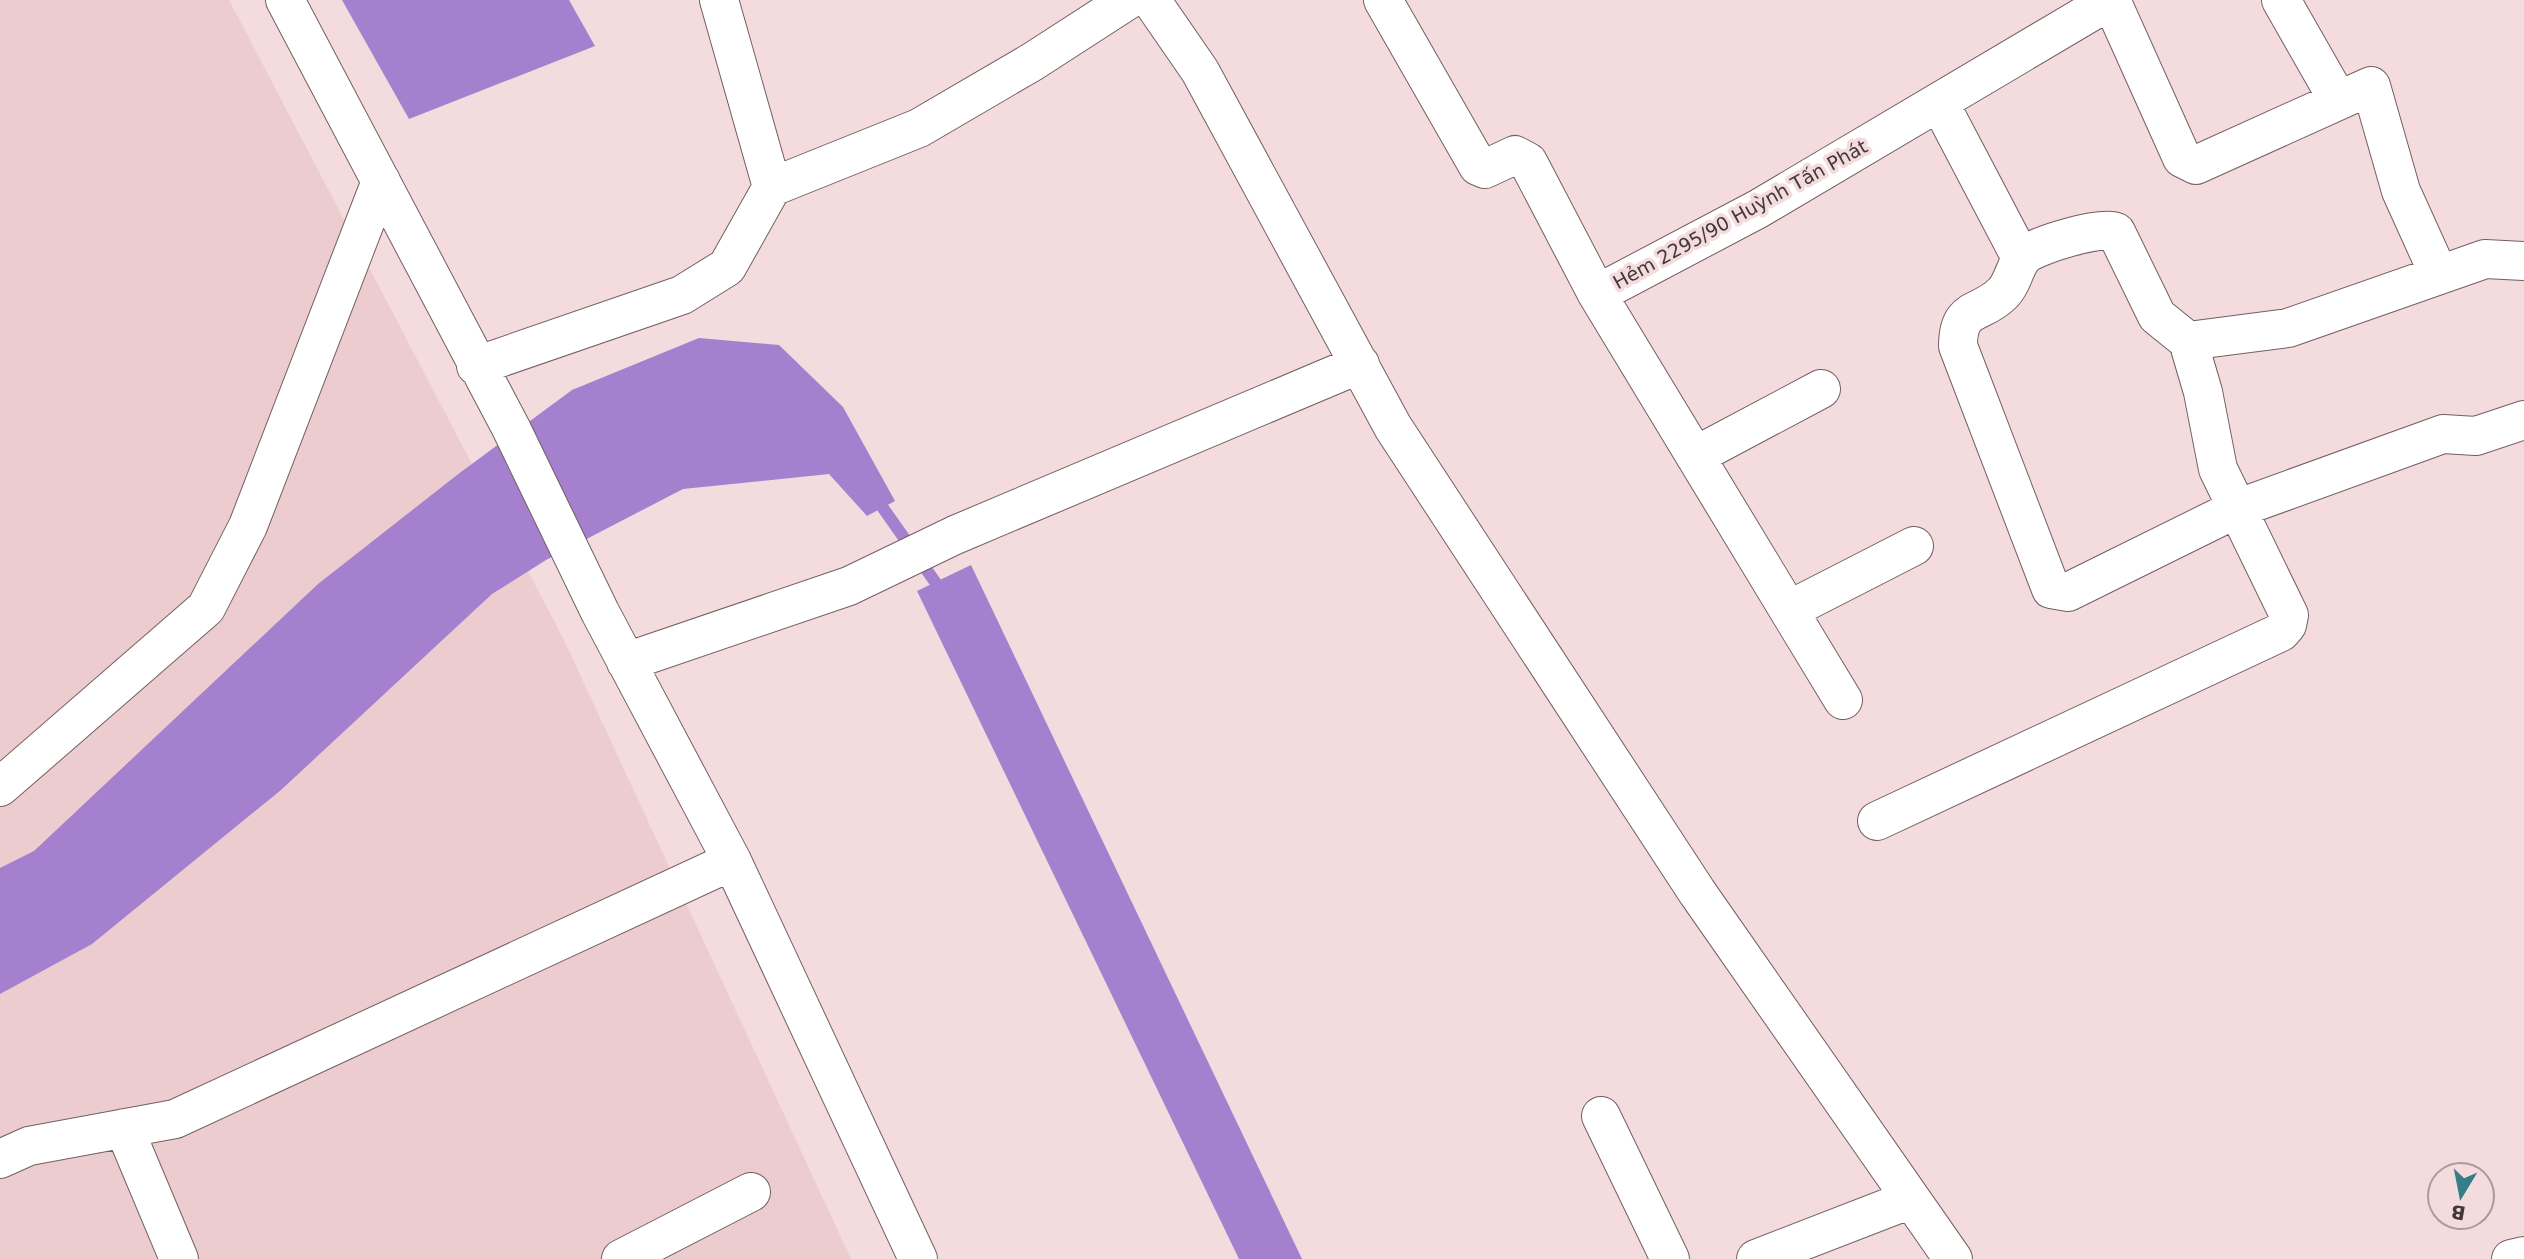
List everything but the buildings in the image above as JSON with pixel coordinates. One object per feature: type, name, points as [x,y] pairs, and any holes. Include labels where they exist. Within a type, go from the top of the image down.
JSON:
[{"type":"street","points":[[285,0],[510,428],[600,612],[732,861],[918,1259]]},
{"type":"street","points":[[719,0],[772,187]]},
{"type":"street","points":[[476,366],[682,295],[727,267],[772,187],[919,128],[1032,62],[1128,0]]},
{"type":"street","points":[[1151,0],[1200,71],[1393,427],[1697,892],[1953,1259]]},
{"type":"street","points":[[1383,0],[1478,166],[1485,169],[1515,155],[1528,162],[1597,293]]},
{"type":"street","points":[[2111,0],[2182,158],[2189,163],[2196,164],[2371,86],[2401,191],[2439,275]]},
{"type":"street","name":"Hẻm 2295/90 Huỳnh Tấn Phát","points":[[1843,700],[1597,293],[1758,209],[2111,0]]},
{"type":"street","points":[[2281,0],[2338,100]]},
{"type":"street","points":[[1939,102],[2021,258]]},
{"type":"street","points":[[0,787],[206,608],[248,526],[381,181]]},
{"type":"street","points":[[1877,821],[2281,632],[2287,625],[2288,615],[2236,509],[2218,469],[2203,392],[2188,341],[2157,316],[2116,232],[2111,229],[2031,250],[2021,258],[2011,284],[2001,296],[1966,315],[1958,329],[1958,346],[2051,589],[2068,592],[2236,509],[2443,434],[2476,436],[2524,420]]},
{"type":"street","points":[[2188,341],[2288,328],[2485,259],[2524,261]]},
{"type":"street","points":[[626,662],[849,586],[955,535],[1360,364]]},
{"type":"street","points":[[1695,456],[1821,389]]},
{"type":"street","points":[[1789,610],[1914,546]]},
{"type":"street","points":[[0,1159],[29,1146],[175,1119],[732,861]]},
{"type":"street","points":[[1601,1116],[1670,1259]]},
{"type":"street","points":[[124,1128],[179,1259]]},
{"type":"street","points":[[621,1259],[751,1192]]},
{"type":"street","points":[[1756,1259],[1911,1199]]},
{"type":"street","points":[[2511,1259],[2524,1256]]},
{"type":"shaded area","points":[[0,0],[229,0],[564,640],[851,1259],[0,1259]]},
{"type":"shaded area","points":[[342,0],[569,0],[595,46],[409,119]]},
{"type":"shaded area","points":[[699,338],[779,345],[843,407],[895,501],[867,516],[829,474],[683,489],[546,560],[492,594],[281,790],[92,944],[0,994],[0,868],[34,851],[318,584],[457,475],[572,390]]},
{"type":"shaded area","points":[[971,565],[1302,1259],[1239,1259],[917,591]]},
{"type":"waterway","points":[[883,508],[945,596]]}]
